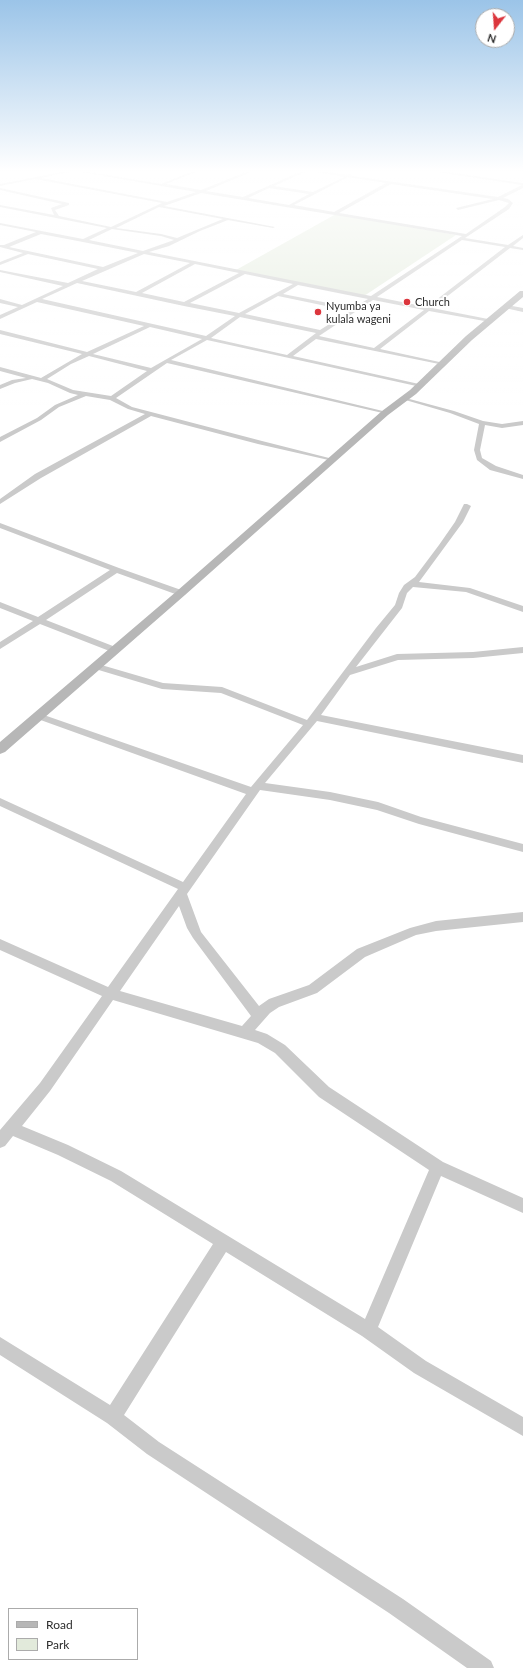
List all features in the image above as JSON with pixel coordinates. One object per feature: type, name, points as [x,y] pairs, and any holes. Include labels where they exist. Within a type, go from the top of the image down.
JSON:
[{"type":"street","points":[[14,250],[103,268]]},
{"type":"street","points":[[127,250],[488,322]]},
{"type":"street","points":[[0,318],[103,268],[152,250]]},
{"type":"street","points":[[289,356],[321,332],[445,250]]},
{"type":"street","points":[[375,350],[506,250]]},
{"type":"street","points":[[0,264],[28,252]]},
{"type":"street","points":[[136,294],[194,263]]},
{"type":"street","points":[[0,271],[68,285]]},
{"type":"street","points":[[184,304],[243,273]]},
{"type":"street","points":[[76,282],[321,332]]},
{"type":"street","points":[[112,398],[120,390],[166,361],[208,338],[238,316],[296,284]]},
{"type":"street","points":[[329,295],[334,292]]},
{"type":"street","points":[[0,749],[181,593],[385,413],[419,386],[488,322],[523,293]]},
{"type":"street","points":[[277,294],[355,310]]},
{"type":"street","points":[[318,302],[323,298]]},
{"type":"street","points":[[38,300],[419,386]]},
{"type":"street","points":[[0,301],[22,306]]},
{"type":"street","points":[[507,307],[523,310]]},
{"type":"street","points":[[41,380],[69,363],[150,325]]},
{"type":"street","points":[[0,332],[151,370]]},
{"type":"street","points":[[315,337],[442,364]]},
{"type":"street","points":[[166,361],[385,413]]},
{"type":"street","points":[[0,369],[54,383],[72,392],[112,398],[130,408],[260,443],[331,460]]},
{"type":"street","points":[[0,387],[19,380],[33,378]]},
{"type":"street","points":[[0,440],[39,419],[57,406],[85,394]]},
{"type":"street","points":[[404,398],[452,412],[482,423],[502,426],[523,423]]},
{"type":"street","points":[[0,502],[38,476],[151,413]]},
{"type":"street","points":[[482,423],[477,450],[479,459],[493,468],[523,477]]},
{"type":"street","points":[[0,1141],[46,1087],[255,789],[311,721],[399,606],[403,593],[407,587],[418,579],[448,538],[467,506]]},
{"type":"street","points":[[0,525],[116,570],[181,593]]},
{"type":"street","points":[[0,646],[116,570]]},
{"type":"street","points":[[413,584],[467,590],[523,609]]},
{"type":"street","points":[[0,605],[115,650]]},
{"type":"street","points":[[347,673],[397,657],[473,655],[523,650]]},
{"type":"street","points":[[95,666],[162,686],[222,690],[311,721],[427,738],[523,759]]},
{"type":"street","points":[[38,716],[255,789],[330,796],[378,806],[419,820],[523,848]]},
{"type":"street","points":[[0,802],[184,891]]},
{"type":"street","points":[[184,891],[193,928],[197,935],[259,1016]]},
{"type":"street","points":[[245,1032],[259,1016],[274,1004],[319,985],[361,953],[414,931],[436,926],[523,917]]},
{"type":"street","points":[[0,944],[110,994],[262,1038],[280,1049],[324,1092],[438,1167],[523,1206]]},
{"type":"street","points":[[10,1128],[63,1150],[116,1176],[223,1243],[368,1330],[420,1368],[523,1427]]},
{"type":"street","points":[[368,1330],[438,1167]]},
{"type":"street","points":[[113,1417],[223,1243]]},
{"type":"street","points":[[0,1345],[113,1417],[153,1448],[396,1606],[484,1668]]},
{"type":"green space","points":[[272,250],[434,250],[364,296],[236,270]]},
{"type":"place","name":"Church","points":[[407,302]]},
{"type":"place","name":"Nyumba ya kulala wageni","points":[[318,312]]}]
